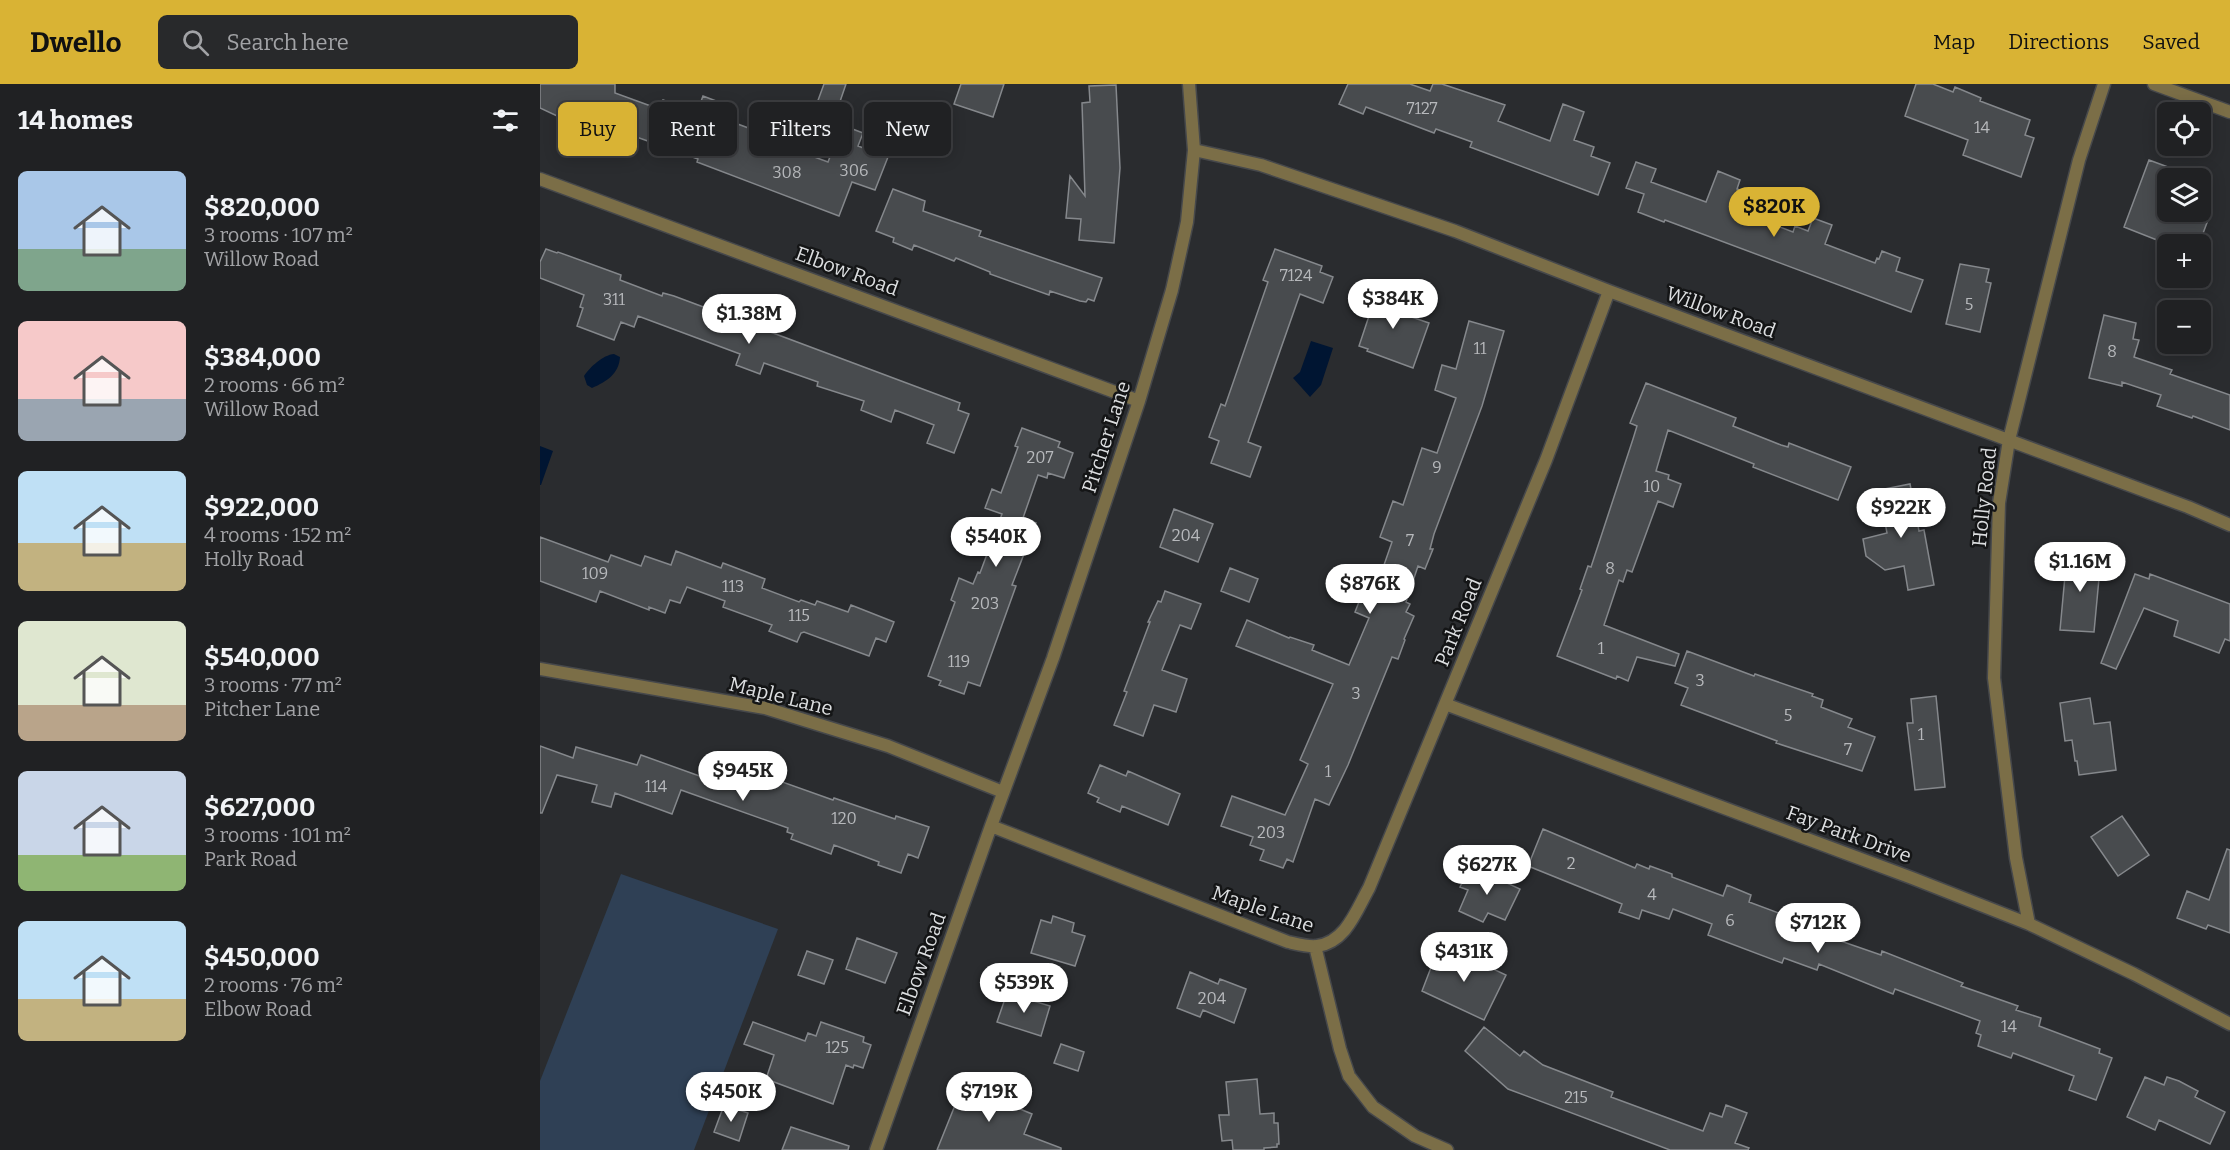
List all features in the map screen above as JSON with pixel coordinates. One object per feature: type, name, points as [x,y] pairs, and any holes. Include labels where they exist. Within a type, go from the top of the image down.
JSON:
[{"type":"street","name":"Pitcher Lane","points":[[1004,792],[1053,658],[1139,401],[1173,290],[1187,222],[1194,150],[1189,84]]},
{"type":"street","name":"Holly Road","points":[[2029,924],[2016,858],[1994,678],[1998,503],[2009,440],[2079,160],[2104,84]]},
{"type":"street","points":[[2154,84],[2230,112]]},
{"type":"street","name":"Willow Road","points":[[1194,150],[1272,169],[1455,231],[2230,525]]},
{"type":"street","name":"Elbow Road","points":[[540,179],[1139,401]]},
{"type":"street","name":"Park Road","points":[[1315,946],[1332,942],[1346,930],[1369,888],[1546,460],[1609,291]]},
{"type":"street","name":"Maple Lane","points":[[540,669],[765,708],[888,746],[1004,792]]},
{"type":"street","name":"Fay Park Drive","points":[[1445,704],[2029,924],[2134,974],[2230,1024]]},
{"type":"street","name":"Elbow Road","points":[[876,1150],[1004,792]]},
{"type":"street","name":"Maple Lane","points":[[991,826],[1288,942],[1315,946],[1340,1049],[1349,1076],[1373,1107],[1415,1136],[1447,1150]]},
{"type":"shaded area","points":[[1311,341],[1333,348],[1321,385],[1310,397],[1293,378],[1300,372]]},
{"type":"shaded area","points":[[614,354],[620,357],[614,373],[607,380],[592,388],[587,385],[584,376],[590,369],[601,359]]},
{"type":"shaded area","points":[[540,446],[553,451],[541,485],[540,485]]},
{"type":"shaded area","points":[[621,874],[778,929],[694,1150],[540,1150],[540,1081]]},
{"type":"building","points":[[540,84],[615,84],[615,93],[649,105],[649,141],[637,137],[637,102],[558,102],[558,116],[540,108]]},
{"type":"building","points":[[824,84],[846,84],[840,102],[817,102]]},
{"type":"building","points":[[961,84],[1004,84],[993,117],[954,104]]},
{"type":"building","points":[[1348,84],[1410,84],[1430,91],[1433,84],[1442,84],[1505,105],[1498,121],[1550,141],[1563,104],[1584,112],[1574,140],[1594,147],[1591,156],[1610,163],[1598,195],[1470,147],[1472,142],[1436,129],[1434,133],[1366,107],[1363,114],[1339,104]]},
{"type":"building","points":[[1916,84],[1933,84],[1953,92],[1955,87],[1981,98],[1980,101],[2030,120],[2025,135],[2034,138],[2021,177],[1963,155],[1968,140],[1905,116]]},
{"type":"building","points":[[1116,85],[1120,168],[1114,243],[1079,240],[1081,219],[1066,218],[1070,176],[1085,196],[1082,103],[1090,102],[1089,86]]},
{"type":"building","points":[[703,96],[719,102],[701,102]]},
{"type":"building","points":[[737,124],[749,128],[749,156],[812,156],[828,162],[830,156],[852,156],[852,129],[863,133],[858,146],[864,148],[864,156],[888,157],[875,190],[852,182],[839,216],[697,162],[698,159],[690,156],[737,156]]},
{"type":"building","points":[[2149,160],[2171,168],[2157,168],[2157,222],[2207,222],[2203,234],[2157,234],[2157,240],[2124,227]]},
{"type":"building","points":[[1636,162],[1656,169],[1651,182],[1706,202],[1718,171],[1740,180],[1737,189],[1750,193],[1743,213],[1793,232],[1795,226],[1808,231],[1813,218],[1832,225],[1825,244],[1875,263],[1882,251],[1900,258],[1896,271],[1923,280],[1911,312],[1638,212],[1644,194],[1626,188]]},
{"type":"building","points":[[893,189],[925,201],[923,211],[981,231],[979,236],[1102,278],[1094,301],[1088,299],[1086,302],[1080,301],[1050,291],[1049,295],[990,274],[990,272],[956,258],[954,261],[914,245],[912,250],[893,242],[894,238],[876,231]]},
{"type":"building","points":[[546,249],[621,275],[620,280],[662,296],[663,293],[674,296],[960,403],[958,410],[969,414],[954,453],[927,443],[934,425],[895,410],[891,422],[861,410],[864,401],[817,386],[818,382],[764,363],[760,374],[736,365],[740,354],[638,316],[634,327],[621,322],[614,340],[577,326],[583,308],[580,307],[584,295],[540,278],[540,262]]},
{"type":"building","points":[[1275,249],[1322,266],[1320,272],[1333,277],[1323,303],[1300,294],[1248,442],[1261,447],[1250,477],[1211,463],[1219,441],[1209,437],[1221,404],[1225,406],[1268,282],[1263,280]]},
{"type":"building","points":[[1960,264],[1989,269],[1986,282],[1991,283],[1980,332],[1946,324]]},
{"type":"building","points":[[1379,286],[1403,295],[1397,312],[1429,323],[1413,368],[1359,346]]},
{"type":"building","points":[[2104,315],[2136,323],[2133,339],[2139,340],[2134,357],[2172,370],[2170,374],[2230,395],[2230,430],[2157,406],[2161,395],[2122,382],[2122,386],[2089,378]]},
{"type":"building","points":[[1469,321],[1504,331],[1482,406],[1434,534],[1430,549],[1433,549],[1425,569],[1418,566],[1406,602],[1410,604],[1406,612],[1414,616],[1398,659],[1392,657],[1348,765],[1329,805],[1315,799],[1293,862],[1287,859],[1283,868],[1260,860],[1264,850],[1250,845],[1253,837],[1221,826],[1232,796],[1285,815],[1308,764],[1300,760],[1333,684],[1236,646],[1247,620],[1289,638],[1314,645],[1312,650],[1349,665],[1369,618],[1355,612],[1366,584],[1376,588],[1392,542],[1380,537],[1393,501],[1403,505],[1422,448],[1437,453],[1456,398],[1435,390],[1442,365],[1456,369]]},
{"type":"building","points":[[1646,383],[1736,418],[1733,426],[1781,445],[1788,447],[1789,443],[1851,467],[1838,500],[1753,467],[1754,464],[1668,430],[1656,471],[1669,475],[1668,479],[1681,484],[1673,507],[1658,501],[1632,572],[1627,570],[1623,582],[1619,580],[1604,625],[1679,654],[1675,666],[1637,657],[1628,681],[1617,676],[1616,679],[1557,656],[1582,590],[1580,589],[1588,566],[1591,567],[1633,439],[1637,426],[1630,423]]},
{"type":"building","points":[[1022,428],[1060,442],[1058,447],[1073,453],[1064,478],[1048,473],[1047,478],[1038,475],[1023,518],[1036,523],[1012,585],[1016,586],[980,686],[968,682],[964,694],[939,685],[941,681],[928,676],[955,602],[951,600],[959,578],[973,584],[978,572],[980,573],[1002,514],[985,508],[992,489],[1001,493],[1018,447],[1015,446]]},
{"type":"building","points":[[1910,484],[1919,531],[1924,530],[1934,585],[1908,590],[1904,566],[1885,570],[1866,556],[1863,539],[1887,533],[1879,490]]},
{"type":"building","points":[[1174,509],[1213,524],[1198,562],[1160,547]]},
{"type":"building","points":[[540,537],[608,562],[611,555],[641,566],[645,556],[671,565],[676,551],[721,568],[723,563],[765,579],[762,588],[799,602],[801,600],[815,605],[817,601],[848,612],[851,605],[894,622],[886,642],[876,638],[869,656],[804,632],[801,633],[797,642],[769,631],[772,625],[723,607],[725,601],[687,587],[680,603],[670,600],[665,613],[649,607],[649,610],[600,591],[596,602],[540,581]]},
{"type":"building","points":[[2067,554],[2101,557],[2094,632],[2060,630]]},
{"type":"building","points":[[1230,568],[1258,579],[1249,602],[1221,591]]},
{"type":"building","points":[[2135,574],[2149,579],[2150,574],[2230,604],[2230,641],[2225,639],[2219,653],[2174,636],[2178,621],[2144,608],[2116,669],[2101,663]]},
{"type":"building","points":[[1165,591],[1201,604],[1191,629],[1180,625],[1162,670],[1187,679],[1176,712],[1154,705],[1143,736],[1114,725],[1127,692],[1124,691],[1150,622],[1148,622]]},
{"type":"building","points":[[1687,651],[1754,676],[1755,674],[1813,694],[1812,696],[1823,700],[1821,707],[1852,719],[1848,727],[1875,737],[1862,771],[1776,743],[1777,741],[1681,705],[1688,688],[1675,683]]},
{"type":"building","points":[[1936,696],[1945,787],[1915,790],[1907,723],[1913,723],[1911,699]]},
{"type":"building","points":[[2090,698],[2094,724],[2110,722],[2116,770],[2079,775],[2072,740],[2065,741],[2060,703]]},
{"type":"building","points":[[540,746],[573,758],[576,747],[637,765],[641,755],[705,778],[712,757],[833,800],[834,798],[895,819],[896,816],[929,827],[918,858],[908,854],[901,873],[834,845],[831,854],[791,839],[793,834],[787,832],[788,828],[681,790],[672,814],[615,793],[611,807],[592,802],[597,785],[557,775],[542,813],[540,813]]},
{"type":"building","points":[[1100,765],[1126,776],[1128,771],[1180,794],[1168,825],[1122,806],[1120,812],[1097,802],[1099,798],[1088,793]]},
{"type":"building","points":[[2122,816],[2149,855],[2118,876],[2091,837]]},
{"type":"building","points":[[1543,829],[1635,868],[1637,864],[1649,869],[1650,866],[1672,874],[1672,877],[1723,896],[1727,885],[1751,895],[1749,902],[1803,922],[1803,928],[1881,955],[1882,951],[1963,983],[1961,986],[2018,1006],[2016,1010],[2041,1018],[2039,1026],[2100,1049],[2099,1053],[2112,1058],[2096,1100],[2069,1090],[2074,1076],[2013,1053],[2011,1058],[1978,1046],[1981,1035],[1976,1033],[1980,1021],[1895,989],[1893,994],[1819,964],[1817,970],[1784,958],[1782,963],[1708,935],[1712,924],[1673,909],[1669,919],[1642,910],[1639,919],[1619,912],[1622,904],[1528,866]]},
{"type":"building","points":[[2227,849],[2230,850],[2230,933],[2208,925],[2206,929],[2177,918],[2187,891],[2209,900]]},
{"type":"building","points":[[1470,866],[1520,889],[1505,920],[1488,913],[1483,922],[1459,911],[1468,890],[1460,887]]},
{"type":"building","points":[[1053,916],[1074,923],[1072,932],[1085,936],[1075,966],[1031,953],[1041,920],[1051,923]]},
{"type":"building","points":[[857,938],[897,953],[885,983],[846,969]]},
{"type":"building","points":[[1449,948],[1506,975],[1484,1020],[1422,991],[1435,957],[1442,961]]},
{"type":"building","points":[[807,951],[833,960],[824,984],[798,975]]},
{"type":"building","points":[[1190,972],[1218,984],[1220,979],[1246,989],[1234,1023],[1203,1010],[1200,1017],[1177,1008]]},
{"type":"building","points":[[1007,993],[1050,1006],[1041,1036],[997,1022]]},
{"type":"building","points":[[753,1022],[805,1041],[808,1033],[816,1036],[821,1022],[864,1037],[863,1042],[871,1045],[863,1068],[846,1065],[833,1104],[766,1079],[774,1055],[744,1044]]},
{"type":"building","points":[[1484,1027],[1520,1056],[1524,1051],[1543,1065],[1613,1092],[1611,1097],[1703,1131],[1710,1113],[1722,1117],[1726,1105],[1747,1113],[1735,1143],[1749,1148],[1748,1150],[1670,1150],[1508,1089],[1465,1051]]},
{"type":"building","points":[[1061,1044],[1084,1052],[1078,1071],[1054,1063]]},
{"type":"building","points":[[2145,1077],[2164,1085],[2167,1077],[2179,1081],[2198,1091],[2195,1097],[2225,1112],[2210,1144],[2159,1120],[2155,1130],[2127,1117]]},
{"type":"building","points":[[966,1078],[1018,1099],[1015,1107],[1032,1114],[1024,1134],[1061,1148],[1061,1150],[937,1150]]},
{"type":"building","points":[[1257,1079],[1260,1114],[1274,1113],[1274,1123],[1278,1123],[1279,1144],[1277,1147],[1264,1148],[1264,1150],[1233,1150],[1232,1140],[1222,1141],[1219,1115],[1229,1115],[1226,1082]]},
{"type":"building","points":[[724,1105],[748,1113],[739,1141],[714,1132]]},
{"type":"building","points":[[791,1127],[849,1146],[848,1150],[782,1150]]}]
